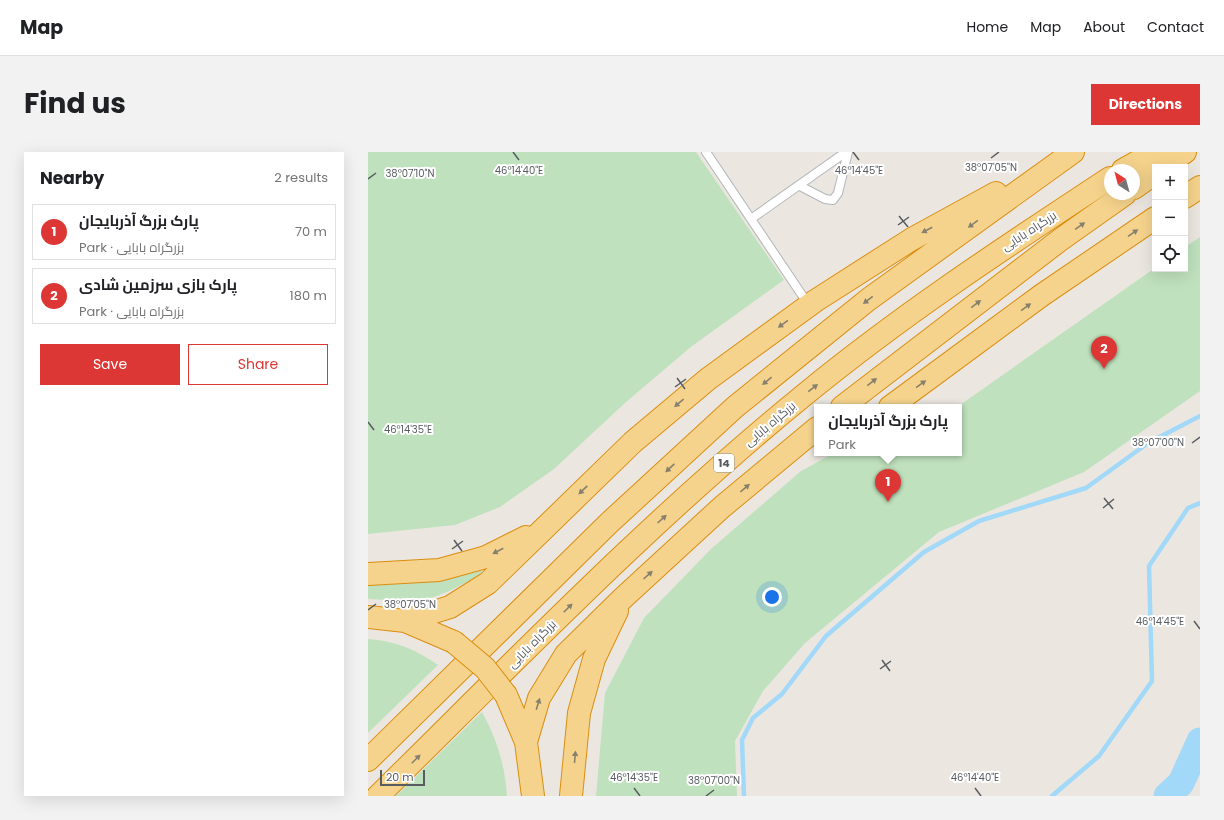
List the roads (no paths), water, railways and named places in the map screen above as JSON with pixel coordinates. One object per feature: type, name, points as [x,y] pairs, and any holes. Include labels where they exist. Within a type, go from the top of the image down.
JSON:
[{"type":"highway","points":[[405,621],[450,607],[488,583],[633,442],[708,379],[809,305],[912,239],[1073,152]]},
{"type":"highway","points":[[368,760],[609,523],[735,407],[869,299],[1073,152]]},
{"type":"highway","points":[[1134,164],[1155,152]]},
{"type":"highway","points":[[1168,164],[1185,152]]},
{"type":"highway","points":[[1140,184],[1152,175]]},
{"type":"highway","name":"بزرگراه بابایی","points":[[378,796],[619,558],[712,473],[804,395],[903,318],[1010,243],[1104,182]]},
{"type":"highway","points":[[1188,195],[1200,187]]},
{"type":"highway","points":[[846,404],[1060,240],[1117,200]]},
{"type":"highway","points":[[894,404],[1042,295],[1152,220]]},
{"type":"highway","points":[[526,742],[539,698],[566,654],[623,598],[722,507],[814,430]]},
{"type":"highway","points":[[772,465],[814,446]]},
{"type":"highway","points":[[368,574],[439,570],[486,557],[545,527]]},
{"type":"highway","points":[[571,796],[579,713],[594,660],[623,598]]},
{"type":"highway","points":[[368,618],[405,621],[454,642],[485,668],[506,695],[526,742],[533,796]]},
{"type":"lane","points":[[706,152],[809,305]]},
{"type":"lane","points":[[751,219],[847,152]]},
{"type":"lane","points":[[800,186],[825,199],[833,200],[838,193],[847,152]]},
{"type":"waterway","points":[[744,796],[742,740],[753,718],[782,694],[826,636],[924,552],[979,521],[1086,488],[1148,443],[1200,416]]},
{"type":"waterway","points":[[1052,796],[1099,756],[1152,681],[1149,566],[1188,508],[1200,503]]},
{"type":"waterway","points":[[1167,796],[1181,783],[1200,741]]},
{"type":"place","name":"پارک بازی سرزمین شادی","points":[[1104,369]]},
{"type":"place","name":"پارک بزرگ آذربایجان","points":[[888,502]]}]
